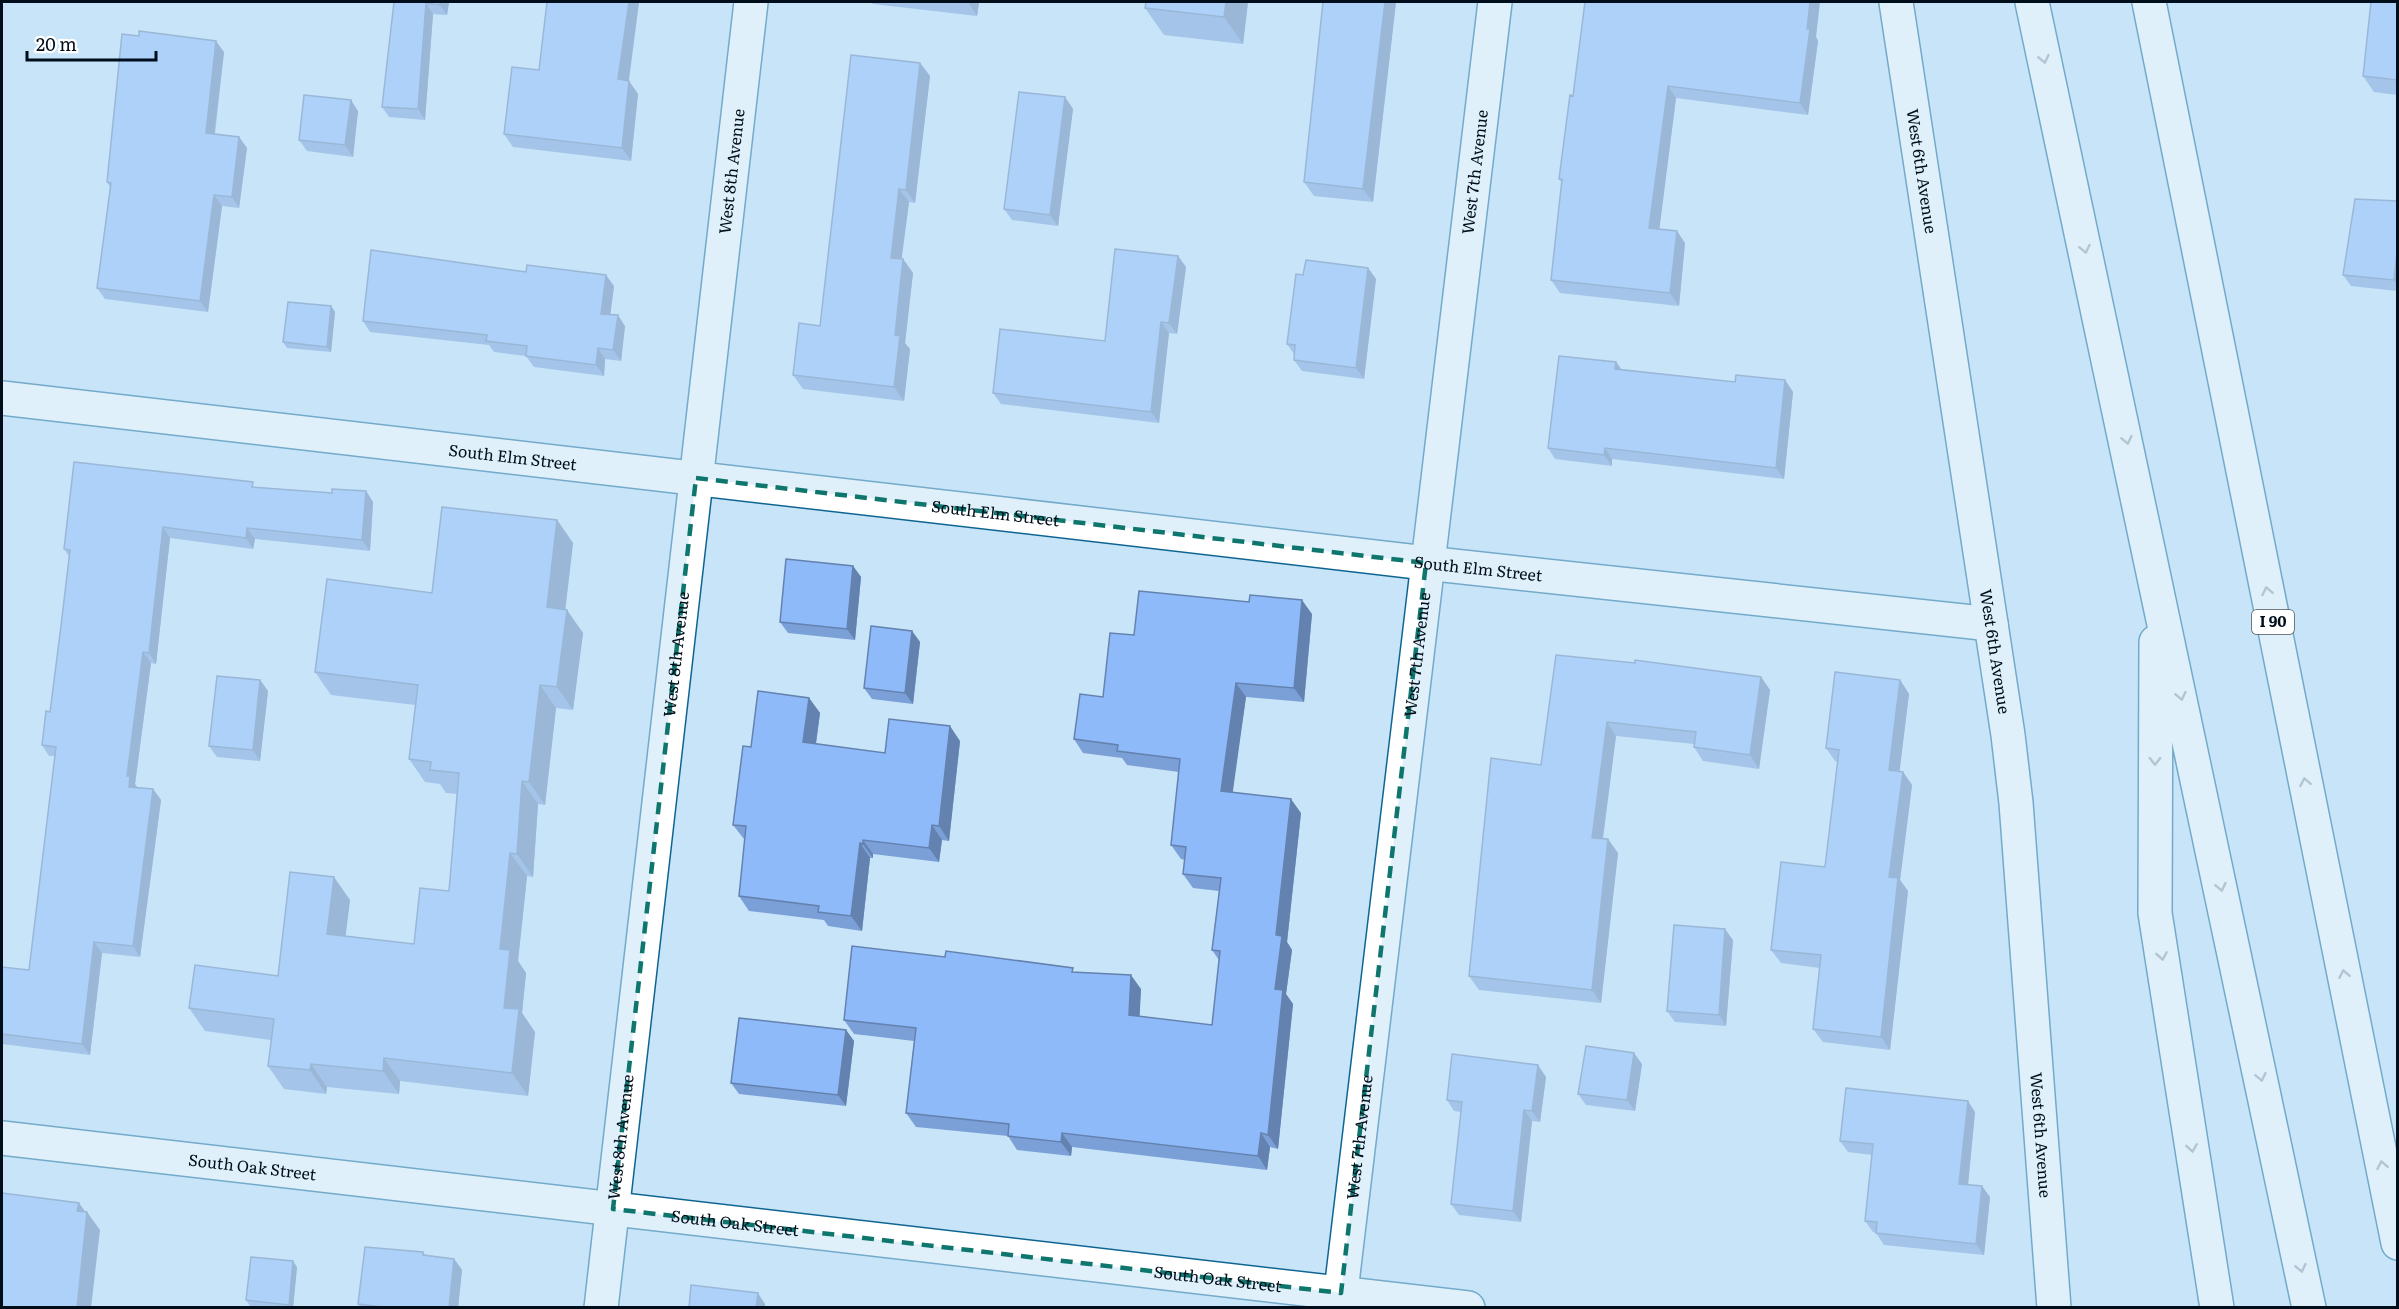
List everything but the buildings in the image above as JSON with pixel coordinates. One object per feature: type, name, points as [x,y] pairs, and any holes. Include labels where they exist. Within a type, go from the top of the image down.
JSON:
[{"type":"main road","name":"West 8th Avenue","points":[[601,1308],[751,2]]},
{"type":"main road","name":"West 7th Avenue","points":[[1340,1300],[1426,563],[1495,2]]},
{"type":"main road","name":"West 6th Avenue","points":[[1896,2],[2016,803],[2054,1308]]},
{"type":"main road","points":[[2032,2],[2310,1308]]},
{"type":"main road","name":"I 90","points":[[2149,2],[2397,1243]]},
{"type":"main road","name":"South Elm Street","points":[[2,398],[1426,563],[1991,624]]},
{"type":"main road","points":[[2156,577],[2155,913],[2217,1308]]},
{"type":"main road","name":"South Oak Street","points":[[2,1138],[613,1209],[1340,1300],[1468,1308]]},
{"type":"highlighted area","points":[[696,478],[1426,563],[1341,1293],[613,1209]]}]
